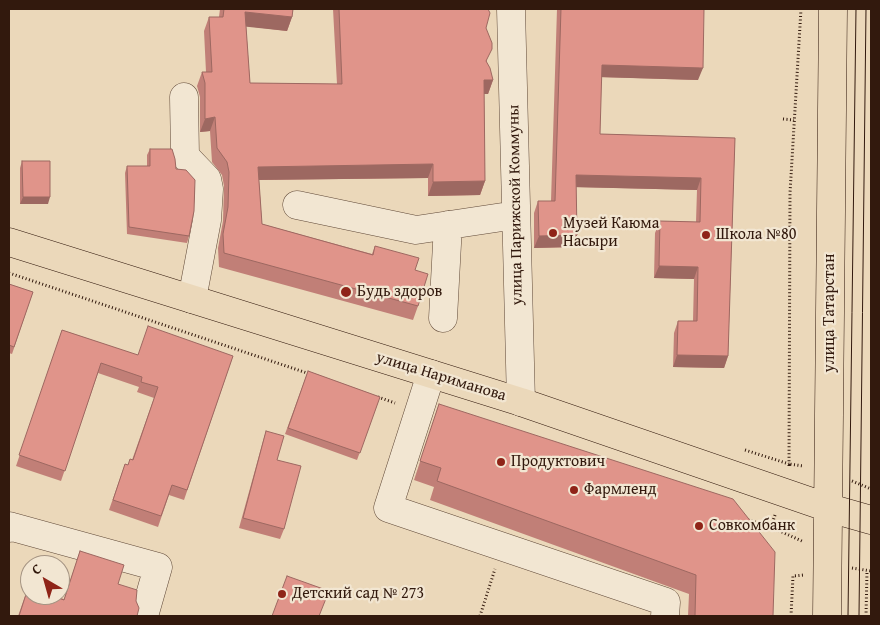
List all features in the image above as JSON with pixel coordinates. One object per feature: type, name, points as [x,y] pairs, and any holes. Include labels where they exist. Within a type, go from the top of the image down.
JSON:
[{"type":"main road","name":"улица Татарстан","points":[[828,616],[833,9]]},
{"type":"main road","name":"улица Нариманова","points":[[9,242],[521,402],[781,492],[871,520]]},
{"type":"street","name":"улица Парижской Коммуны","points":[[511,9],[521,402]]},
{"type":"street","points":[[184,97],[185,156],[208,179],[209,189],[207,220],[192,299]]},
{"type":"street","points":[[297,205],[416,230],[516,215]]},
{"type":"street","points":[[443,318],[448,225]]},
{"type":"street","points":[[431,374],[388,508],[666,602],[665,616]]},
{"type":"street","points":[[9,528],[10,526],[158,567],[144,616]]},
{"type":"path","points":[[771,527],[789,464],[790,193],[801,9]]},
{"type":"path","points":[[783,120],[794,120]]},
{"type":"path","points":[[9,273],[316,376]]},
{"type":"path","points":[[372,395],[419,411]]},
{"type":"path","points":[[743,450],[789,464]]},
{"type":"path","points":[[743,518],[771,527],[806,544]]},
{"type":"path","points":[[480,616],[502,547]]},
{"type":"path","points":[[791,616],[793,576],[804,575],[804,568]]},
{"type":"path","points":[[866,616],[867,571]]},
{"type":"building","points":[[224,9],[293,9],[292,17],[245,12],[250,83],[342,84],[339,9],[488,9],[490,13],[486,28],[492,43],[492,49],[486,61],[493,80],[484,80],[485,181],[433,182],[433,164],[258,167],[262,224],[373,255],[375,246],[419,258],[415,270],[428,274],[418,306],[224,253],[223,234],[228,207],[229,172],[227,162],[217,148],[215,117],[205,119],[205,83],[202,72],[212,72],[209,17],[223,17]]},
{"type":"building","points":[[561,9],[704,9],[703,68],[602,65],[600,134],[735,138],[728,356],[677,355],[678,321],[697,321],[698,267],[659,266],[660,221],[700,222],[701,178],[576,175],[577,235],[539,236],[538,201],[555,201]]},
{"type":"building","points":[[150,149],[172,149],[176,169],[186,170],[195,180],[194,211],[189,236],[129,227],[127,166],[150,166]]},
{"type":"building","points":[[22,161],[50,161],[50,197],[23,197]]},
{"type":"building","points":[[9,284],[33,292],[14,347],[9,345]]},
{"type":"building","points":[[148,326],[233,356],[187,490],[172,485],[161,516],[113,500],[125,464],[128,465],[130,459],[133,460],[158,387],[141,382],[142,377],[101,363],[65,471],[19,455],[62,330],[138,355]]},
{"type":"building","points":[[308,371],[380,397],[360,453],[288,428]]},
{"type":"building","points":[[439,404],[733,499],[775,552],[773,616],[695,616],[696,575],[437,481],[441,468],[420,461]]},
{"type":"building","points":[[266,431],[284,436],[277,460],[301,466],[284,529],[243,518]]},
{"type":"building","points":[[80,551],[124,565],[118,584],[137,590],[136,601],[139,608],[137,616],[19,616],[23,605],[70,605],[70,582]]},
{"type":"building","points":[[287,576],[329,591],[319,616],[272,616]]},
{"type":"tram line","points":[[848,616],[856,9]]},
{"type":"tram line","points":[[859,616],[866,9]]},
{"type":"place","name":"Музей Каюма Насыри","points":[[553,233]]},
{"type":"place","name":"Школа №80","points":[[706,235]]},
{"type":"place","name":"Будь здоров","points":[[346,292]]},
{"type":"place","name":"Продуктович","points":[[501,462]]},
{"type":"place","name":"Фармленд","points":[[574,490]]},
{"type":"place","name":"Совкомбанк","points":[[699,526]]},
{"type":"place","name":"Детский сад № 273","points":[[282,594]]}]
